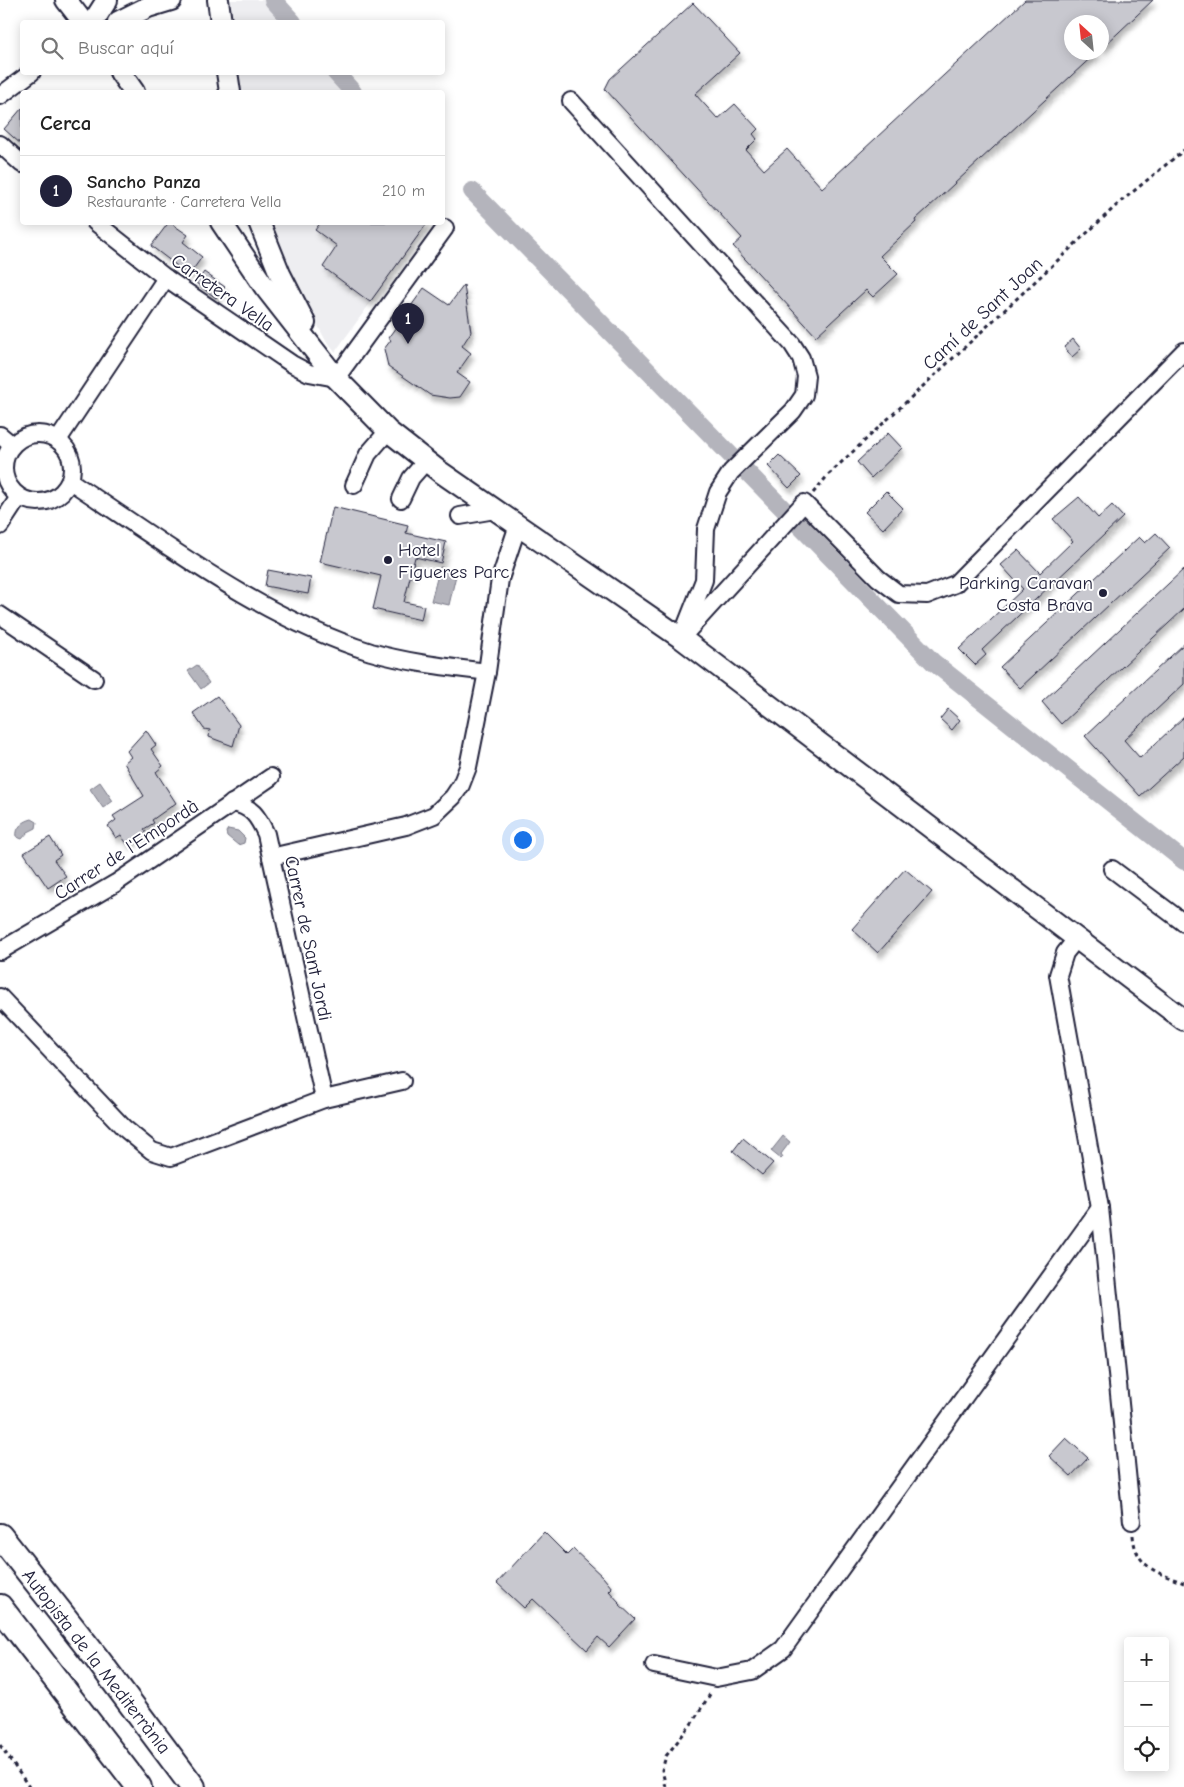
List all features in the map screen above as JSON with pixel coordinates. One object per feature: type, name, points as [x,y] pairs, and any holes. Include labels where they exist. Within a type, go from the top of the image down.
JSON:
[{"type":"highway","name":"Autopista de la Mediterrània","points":[[0,1536],[98,1660],[193,1787]]},
{"type":"highway","points":[[0,1607],[139,1787]]},
{"type":"main road","points":[[66,0],[81,20]]},
{"type":"main road","points":[[94,20],[107,0]]},
{"type":"main road","points":[[122,20],[171,0]]},
{"type":"main road","points":[[218,0],[220,20]]},
{"type":"main road","points":[[122,75],[133,90]]},
{"type":"main road","points":[[227,75],[230,90]]},
{"type":"main road","points":[[224,225],[264,286],[336,378],[388,431],[426,461],[495,510],[682,638],[1184,1020]]},
{"type":"main road","points":[[260,225],[280,274],[320,357]]},
{"type":"street","points":[[0,96],[28,75]]},
{"type":"street","points":[[572,101],[792,344],[800,358],[806,376],[804,395],[793,411],[731,472],[718,492],[706,529],[704,580],[682,638]]},
{"type":"street","points":[[0,144],[20,162]]},
{"type":"street","name":"Carretera Vella","points":[[99,225],[166,278],[292,364],[309,373],[336,378]]},
{"type":"street","points":[[336,378],[446,228]]},
{"type":"street","points":[[58,440],[166,278]]},
{"type":"street","points":[[682,638],[804,503],[878,578],[899,594],[927,595],[955,584],[1184,351]]},
{"type":"street","points":[[354,486],[368,454],[388,431]]},
{"type":"street","points":[[40,433],[58,440],[66,448],[71,458],[72,470],[70,481],[63,491],[54,498],[42,502],[30,501],[19,497],[5,478],[6,440],[40,433]]},
{"type":"street","points":[[401,499],[411,478],[426,461]]},
{"type":"street","points":[[70,481],[238,592],[305,628],[374,652],[438,666],[487,672]]},
{"type":"street","points":[[0,526],[19,497]]},
{"type":"street","points":[[460,516],[495,510]]},
{"type":"street","points":[[271,857],[406,826],[434,815],[461,785],[468,767],[487,672],[500,579],[518,525]]},
{"type":"street","points":[[0,615],[94,679]]},
{"type":"street","name":"Carrer de l'Empordà","points":[[0,951],[116,883],[271,777]]},
{"type":"street","name":"Carrer de Sant Jordi","points":[[232,803],[250,808],[259,818],[266,834],[324,1099]]},
{"type":"street","points":[[1112,869],[1184,923]]},
{"type":"street","points":[[1077,938],[1065,953],[1058,975],[1100,1208],[1132,1520]]},
{"type":"street","points":[[0,997],[124,1128],[152,1151],[171,1157],[324,1099],[402,1081]]},
{"type":"street","points":[[654,1665],[716,1678],[752,1671],[783,1649],[1100,1208]]},
{"type":"path","name":"Camí de Sant Joan","points":[[804,503],[829,474],[1118,204],[1184,150]]},
{"type":"path","points":[[1132,1520],[1134,1546],[1148,1569],[1184,1583]]},
{"type":"path","points":[[666,1787],[662,1770],[666,1756],[710,1695],[716,1678]]},
{"type":"path","points":[[0,1745],[29,1787]]},
{"type":"shaded area","points":[[228,0],[266,0],[283,20],[231,20]]},
{"type":"shaded area","points":[[238,75],[330,75],[343,90],[240,90]]},
{"type":"shaded area","points":[[271,225],[427,225],[335,352],[326,341],[285,260]]},
{"type":"shaded area","points":[[440,567],[457,571],[449,605],[431,601]]},
{"type":"shaded area","points":[[197,665],[209,683],[201,689],[188,671]]},
{"type":"shaded area","points":[[100,782],[113,801],[103,808],[90,789]]},
{"type":"shaded area","points":[[32,819],[37,822],[36,828],[28,832],[22,839],[17,837],[17,830],[21,825]]},
{"type":"shaded area","points":[[228,829],[238,831],[245,838],[244,843],[238,845],[227,836],[226,832]]},
{"type":"shaded area","points":[[783,1136],[790,1142],[781,1154],[783,1157],[781,1159],[771,1151]]},
{"type":"building","points":[[1025,0],[1153,0],[1109,41],[1109,15],[1064,15],[1064,60],[1088,60],[915,220],[916,222],[880,256],[898,274],[873,297],[866,290],[816,336],[733,246],[742,238],[605,89],[610,79],[693,3],[740,53],[695,94],[718,119],[735,104],[758,129],[753,134],[757,139],[746,150],[764,170],[787,149],[822,188]]},
{"type":"building","points":[[20,110],[20,143],[4,129]]},
{"type":"building","points":[[167,225],[173,225],[188,235],[183,242],[202,257],[189,275],[151,246]]},
{"type":"building","points":[[319,225],[426,225],[370,302],[323,267],[337,246],[315,230]]},
{"type":"building","points":[[204,272],[225,287],[216,298],[196,283]]},
{"type":"building","points":[[464,285],[471,332],[462,346],[471,353],[457,373],[470,382],[460,397],[450,398],[430,395],[388,366],[384,349],[391,340],[388,338],[424,288],[449,305]]},
{"type":"building","points":[[1073,339],[1081,349],[1072,357],[1064,347]]},
{"type":"building","points":[[888,433],[902,448],[871,478],[857,462]]},
{"type":"building","points":[[779,455],[801,476],[789,488],[768,466]]},
{"type":"building","points":[[886,491],[903,508],[883,529],[865,512]]},
{"type":"building","points":[[1079,497],[1098,518],[1112,505],[1123,517],[982,650],[986,655],[975,665],[959,649],[1023,589],[1001,565],[1018,550],[1040,573],[1073,541],[1053,519]]},
{"type":"building","points":[[333,507],[408,525],[406,533],[446,542],[441,563],[415,557],[404,602],[424,606],[421,620],[373,609],[381,576],[320,562]]},
{"type":"building","points":[[1156,533],[1170,548],[1020,688],[1000,667],[1139,537],[1145,543]]},
{"type":"building","points":[[1184,569],[1184,609],[1061,724],[1042,702]]},
{"type":"building","points":[[268,570],[311,578],[308,594],[265,586]]},
{"type":"building","points":[[1184,644],[1184,684],[1124,740],[1140,758],[1184,717],[1184,756],[1140,796],[1085,736]]},
{"type":"building","points":[[217,696],[239,725],[233,746],[209,737],[210,730],[204,729],[193,713]]},
{"type":"building","points":[[948,709],[960,720],[952,730],[940,719]]},
{"type":"building","points":[[146,730],[156,745],[151,749],[163,766],[156,772],[176,803],[152,820],[154,823],[144,829],[146,832],[127,844],[121,835],[116,838],[108,826],[116,820],[113,816],[144,796],[124,763],[131,757],[127,751]]},
{"type":"building","points":[[50,837],[61,855],[54,860],[66,876],[48,888],[24,853]]},
{"type":"building","points":[[905,869],[932,892],[878,953],[852,929]]},
{"type":"building","points":[[743,1138],[773,1163],[762,1175],[733,1151]]},
{"type":"building","points":[[1066,1438],[1088,1458],[1071,1476],[1049,1456]]},
{"type":"building","points":[[544,1532],[567,1555],[573,1549],[603,1577],[612,1588],[609,1591],[618,1603],[635,1619],[609,1647],[598,1637],[587,1650],[533,1599],[524,1608],[497,1583]]},
{"type":"waterway","points":[[273,0],[291,20]]},
{"type":"waterway","points":[[338,75],[351,90]]},
{"type":"waterway","points":[[472,191],[933,662],[1184,861]]},
{"type":"place","name":"Sancho Panza","points":[[408,344]]},
{"type":"place","name":"Hotel Figueres Parc","points":[[388,560]]},
{"type":"place","name":"Parking Caravan Costa Brava","points":[[1103,593]]}]
